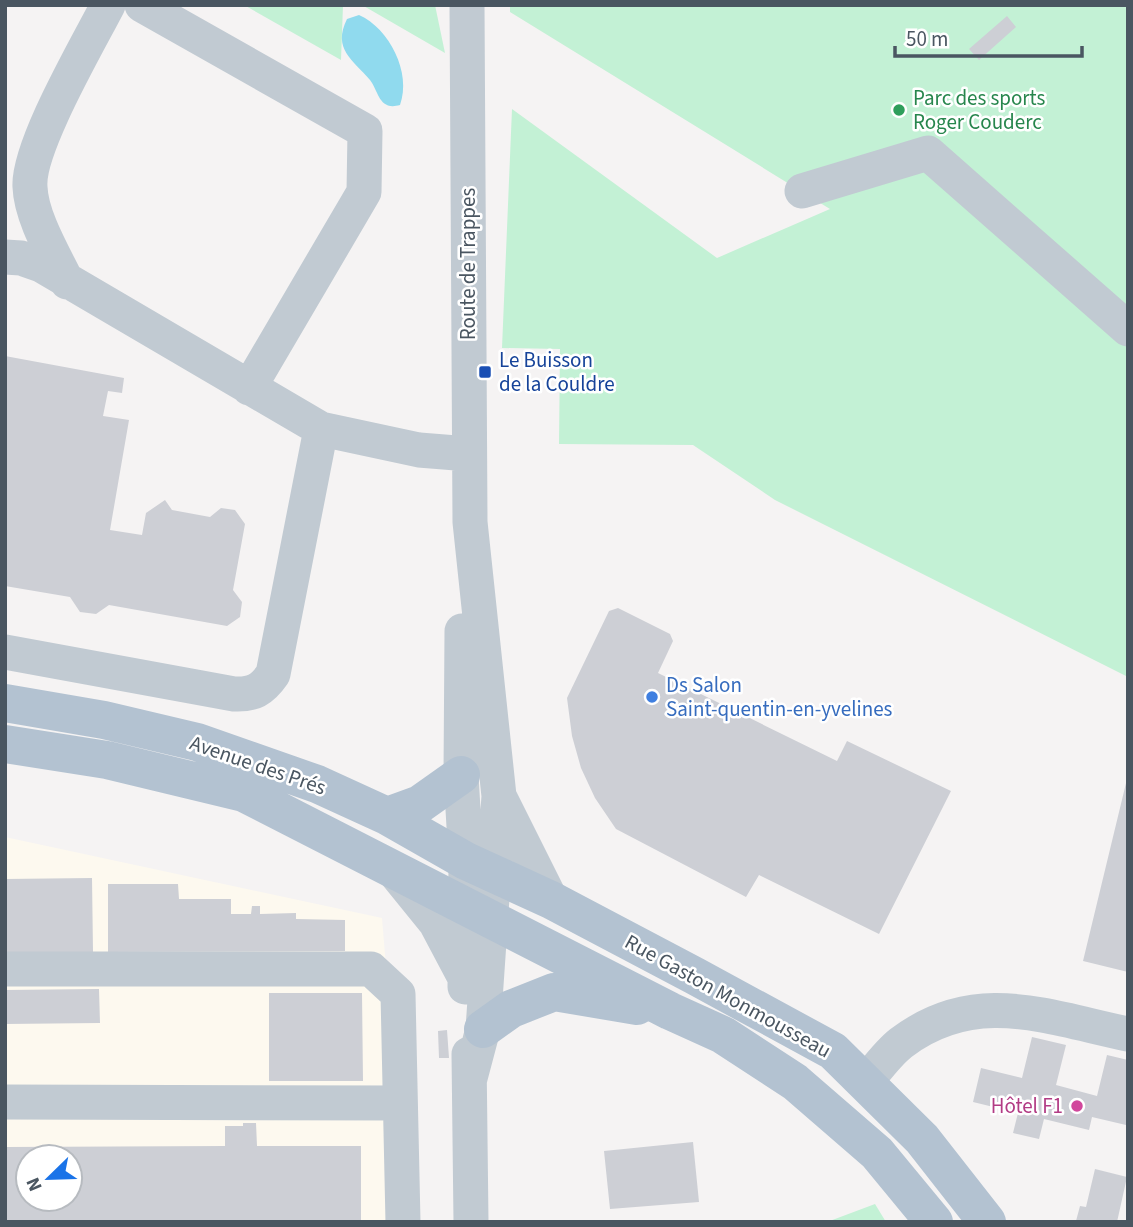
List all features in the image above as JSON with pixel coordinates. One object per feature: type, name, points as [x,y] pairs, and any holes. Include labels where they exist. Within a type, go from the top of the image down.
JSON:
[{"type":"main road","name":"Avenue des Prés","points":[[5,703],[104,720],[197,742],[317,784],[387,816],[479,890]]},
{"type":"main road","name":"Avenue des Prés","points":[[5,744],[107,760],[244,793],[393,870],[479,890]]},
{"type":"main road","points":[[387,816],[420,804],[461,775]]},
{"type":"main road","points":[[244,793],[256,786],[330,813],[479,890],[678,986],[695,976]]},
{"type":"main road","points":[[479,890],[670,1011]]},
{"type":"main road","name":"Rue Gaston Monmousseau","points":[[479,890],[551,900],[832,1051],[922,1139],[987,1222]]},
{"type":"main road","points":[[483,1029],[511,1009],[554,992],[670,1011]]},
{"type":"main road","name":"Rue Gaston Monmousseau","points":[[670,1011],[723,1035],[795,1082],[877,1153],[934,1222]]},
{"type":"street","points":[[67,282],[45,237],[29,186],[43,134],[108,5]]},
{"type":"street","points":[[142,5],[365,131],[364,192],[249,388]]},
{"type":"street","name":"Route de Trappes","points":[[467,5],[470,522],[499,796],[479,890]]},
{"type":"street","points":[[802,191],[928,153],[1128,329]]},
{"type":"street","points":[[5,257],[21,258],[41,265],[321,429],[419,450],[469,454]]},
{"type":"street","points":[[5,652],[234,694],[248,695],[263,688],[273,674],[321,429]]},
{"type":"street","name":"Route de Trappes","points":[[470,522],[463,580],[461,775],[479,890]]},
{"type":"street","points":[[499,796],[551,900]]},
{"type":"street","points":[[393,870],[436,923],[464,976]]},
{"type":"street","points":[[471,1222],[470,1078],[464,976],[479,890]]},
{"type":"street","points":[[470,1078],[483,1029],[479,890]]},
{"type":"street","points":[[5,969],[371,969],[398,994],[403,1222]]},
{"type":"street","points":[[864,1083],[900,1044],[934,1024],[968,1011],[1004,1008],[1128,1034]]},
{"type":"street","points":[[5,1102],[400,1103]]},
{"type":"shaded area","points":[[5,837],[382,918],[407,1222],[5,1222]]},
{"type":"green space","points":[[244,5],[343,5],[341,60]]},
{"type":"green space","points":[[362,5],[435,5],[445,53]]},
{"type":"green space","points":[[510,5],[1128,5],[1128,677],[775,500],[693,445],[559,444],[560,349],[502,348],[512,109],[717,258],[830,209],[510,12]]},
{"type":"green space","points":[[875,1204],[886,1222],[827,1222]]},
{"type":"water","points":[[359,15],[380,30],[395,53],[403,79],[400,105],[384,103],[370,80],[346,53],[342,38],[343,29],[347,19]]},
{"type":"building","points":[[1007,16],[1016,27],[979,60],[969,49]]},
{"type":"building","points":[[5,356],[124,378],[122,393],[108,391],[103,416],[129,420],[110,530],[142,535],[146,513],[165,500],[172,510],[210,517],[221,508],[235,510],[245,524],[233,590],[242,602],[240,617],[227,626],[109,605],[96,614],[80,612],[70,597],[5,586]]},
{"type":"building","points":[[618,608],[670,634],[673,641],[658,673],[837,761],[847,741],[951,791],[879,934],[759,875],[746,897],[616,829],[595,798],[581,768],[572,736],[567,698],[609,611]]},
{"type":"building","points":[[1128,779],[1128,972],[1083,961]]},
{"type":"building","points":[[92,878],[93,952],[5,954],[5,879]]},
{"type":"building","points":[[108,884],[178,884],[179,899],[231,899],[231,914],[251,914],[252,906],[260,906],[260,914],[296,913],[296,919],[345,920],[345,951],[108,952]]},
{"type":"building","points":[[99,989],[100,1023],[5,1024],[5,990]]},
{"type":"building","points":[[269,993],[362,993],[363,1081],[269,1081]]},
{"type":"building","points":[[447,1030],[449,1058],[439,1058],[438,1031]]},
{"type":"building","points":[[1032,1037],[1066,1045],[1056,1085],[1097,1096],[1107,1055],[1128,1060],[1126,1125],[1092,1117],[1089,1130],[1044,1119],[1039,1139],[1013,1133],[1018,1113],[973,1102],[981,1068],[1022,1078]]},
{"type":"building","points":[[256,1123],[257,1146],[361,1146],[361,1222],[5,1222],[5,1147],[14,1147],[14,1213],[84,1213],[84,1147],[225,1146],[225,1126]]},
{"type":"building","points":[[693,1142],[699,1202],[610,1209],[604,1151]]},
{"type":"building","points":[[1095,1169],[1127,1177],[1117,1222],[1076,1221],[1080,1206],[1086,1207]]},
{"type":"place","name":"Parc des sports Roger Couderc","points":[[899,110]]},
{"type":"place","name":"Le Buisson de la Couldre","points":[[485,372]]},
{"type":"place","name":"Ds Salon Saint-quentin-en-yvelines","points":[[652,697]]},
{"type":"place","name":"Hôtel F1","points":[[1077,1106]]}]
